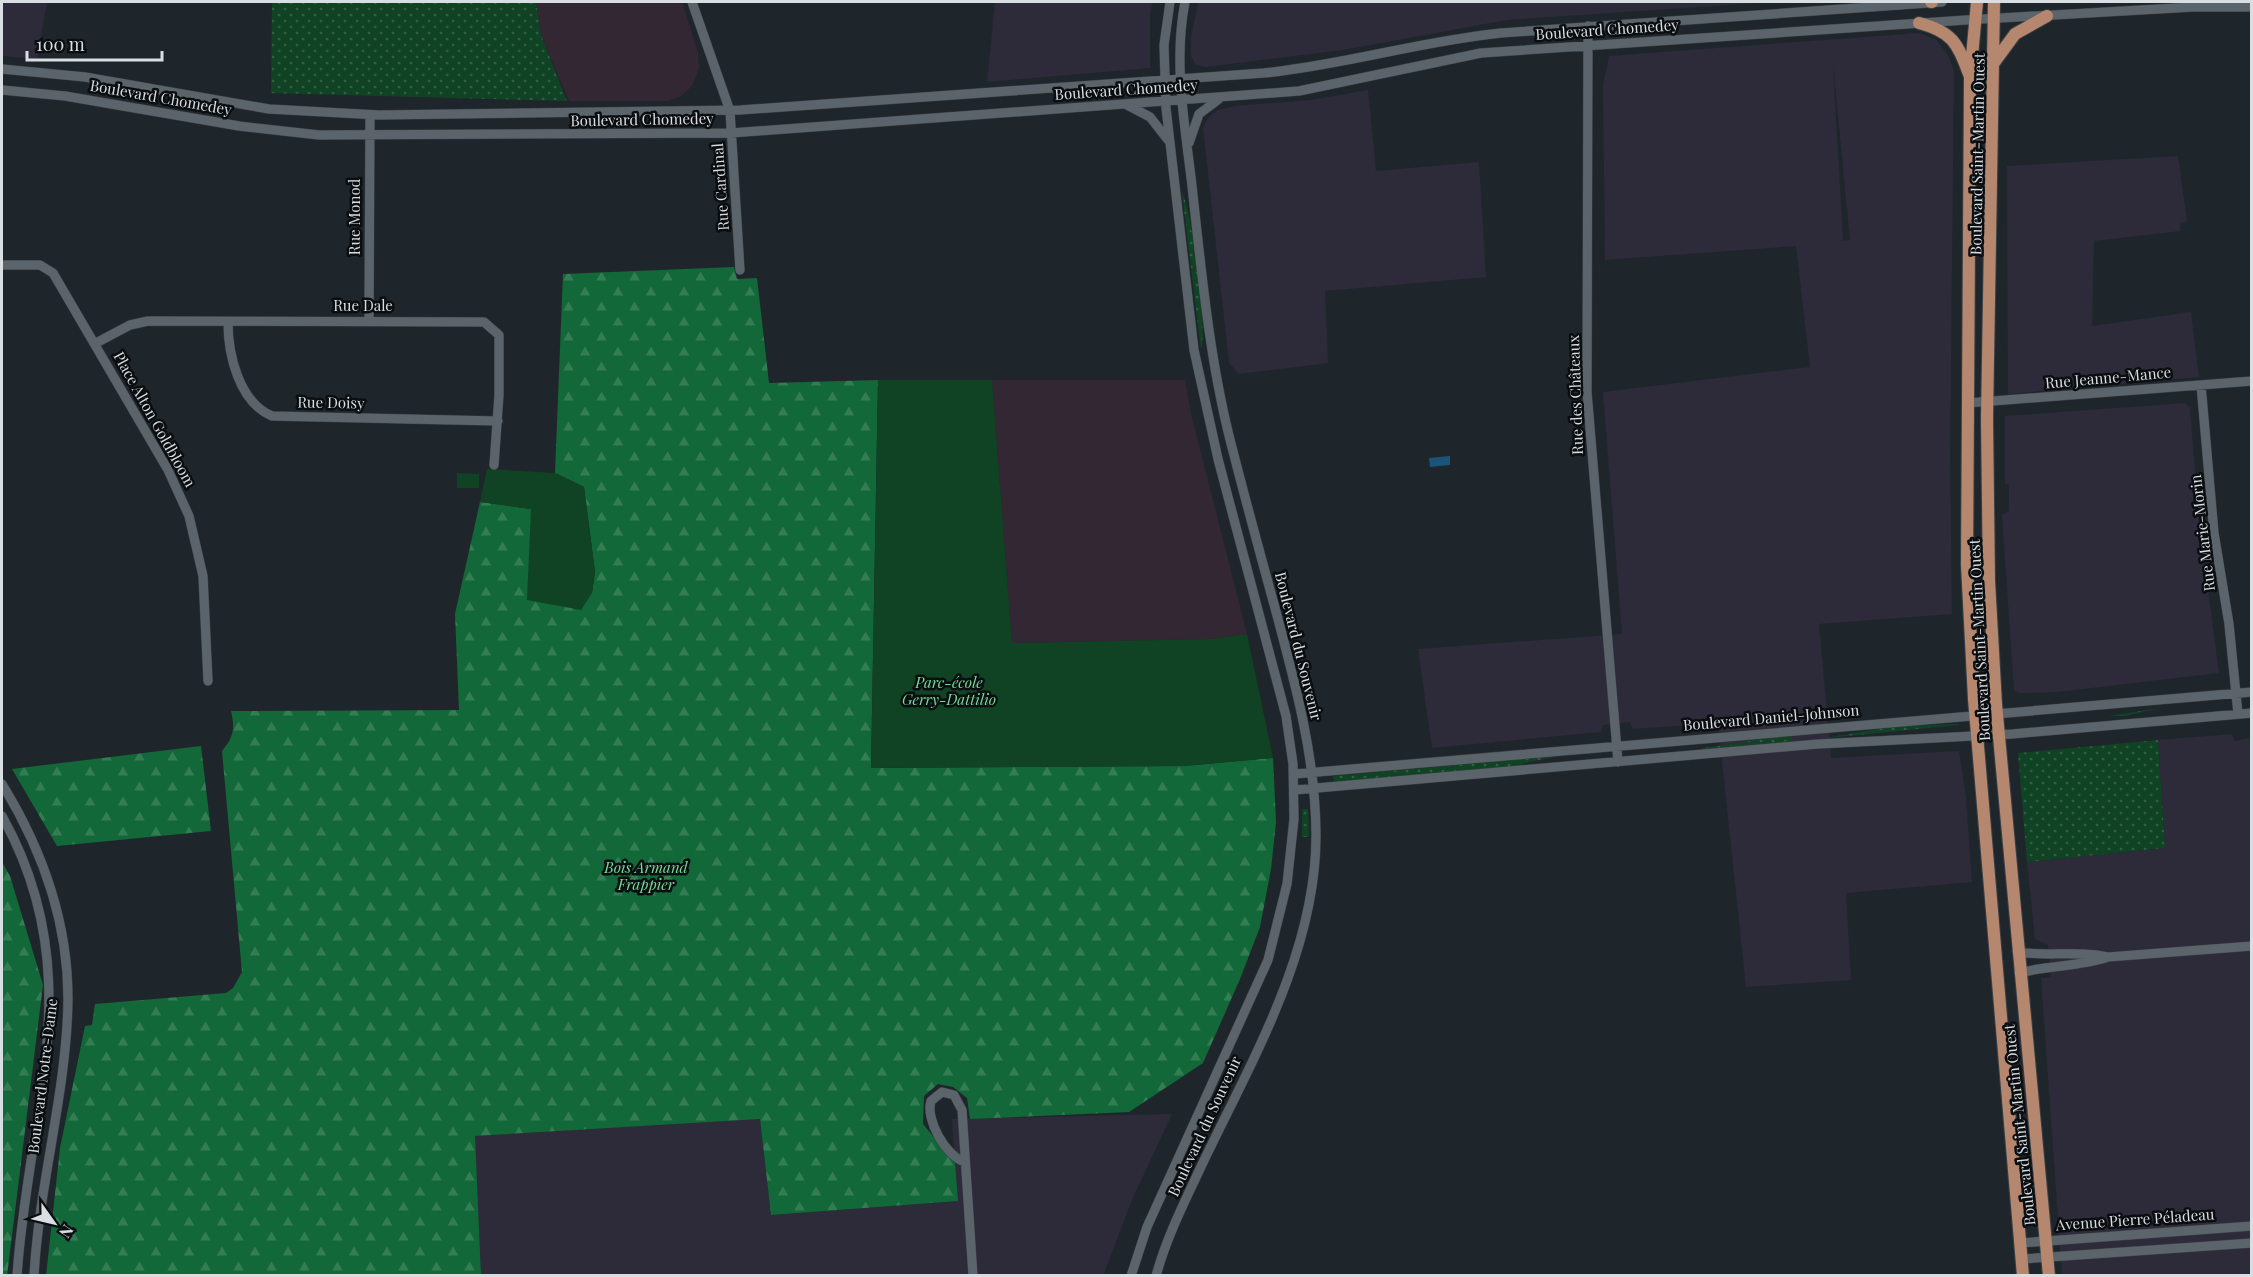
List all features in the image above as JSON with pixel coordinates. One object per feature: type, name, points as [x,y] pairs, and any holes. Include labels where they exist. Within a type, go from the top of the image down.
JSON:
[{"type":"main road","name":"Boulevard Saint-Martin Ouest","points":[[1977,2],[1970,78],[1967,552],[1976,717],[2023,1275]]},
{"type":"main road","name":"Boulevard Saint-Martin Ouest","points":[[1994,2],[1988,402],[1989,581],[1997,714],[2017,952],[2035,1109],[2049,1275]]},
{"type":"main road","points":[[1993,65],[2011,37],[2047,16]]},
{"type":"main road","points":[[1919,23],[1936,27],[1952,38],[1970,78]]},
{"type":"street","name":"Rue Cardinal","points":[[692,2],[730,111],[740,270]]},
{"type":"street","name":"Boulevard du Souvenir","points":[[1131,1275],[1150,1221],[1248,1010],[1273,947],[1289,871],[1294,790],[1294,774],[1280,691],[1222,477],[1194,350],[1165,102],[1164,45],[1170,2]]},
{"type":"street","name":"Boulevard du Souvenir","points":[[1156,1275],[1176,1222],[1268,1023],[1296,952],[1306,914],[1314,862],[1312,772],[1297,690],[1233,453],[1218,386],[1182,100],[1180,33],[1185,2]]},
{"type":"street","name":"Boulevard Chomedey","points":[[2,69],[85,77],[269,109],[369,115],[730,111],[1181,80],[1308,68],[1462,38],[1588,26],[1942,2]]},
{"type":"street","name":"Boulevard Chomedey","points":[[2,90],[86,99],[263,129],[369,136],[731,133],[1165,102],[1320,87],[1472,55],[1919,23],[2193,7],[2252,7]]},
{"type":"street","name":"Rue des Châteaux","points":[[1588,26],[1587,392],[1618,762]]},
{"type":"street","points":[[1188,148],[1199,114],[1221,97]]},
{"type":"street","points":[[1126,105],[1150,117],[1169,142]]},
{"type":"street","name":"Rue Monod","points":[[369,115],[369,320]]},
{"type":"street","name":"Place Alton Goldbloom","points":[[2,265],[36,265],[48,268],[96,343],[168,470],[189,516],[204,582],[207,681]]},
{"type":"street","name":"Rue Dale","points":[[96,343],[122,328],[142,321],[475,321],[492,326],[499,335],[498,421],[494,465]]},
{"type":"street","name":"Rue Doisy","points":[[228,322],[228,346],[239,380],[262,412],[273,416],[498,421]]},
{"type":"street","name":"Rue Jeanne-Mance","points":[[1967,403],[2252,381]]},
{"type":"street","name":"Rue Marie-Morin","points":[[2201,385],[2214,533],[2229,624],[2238,714]]},
{"type":"street","name":"Boulevard Daniel-Johnson","points":[[1294,774],[1891,721],[1976,717],[2252,692]]},
{"type":"street","name":"Boulevard Daniel-Johnson","points":[[1294,790],[1818,744],[1999,734],[2252,713]]},
{"type":"street","name":"Boulevard Notre-Dame","points":[[2,784],[28,831],[50,885],[61,927],[67,982],[65,1037],[34,1275]]},
{"type":"street","name":"Boulevard Notre-Dame","points":[[2,816],[26,867],[37,900],[47,948],[51,993],[49,1033],[23,1213],[17,1275]]},
{"type":"street","points":[[2019,973],[2042,968],[2089,964],[2108,957],[2252,946]]},
{"type":"street","points":[[2017,952],[2034,955],[2088,952],[2108,957]]},
{"type":"street","points":[[965,1162],[951,1153],[930,1117],[931,1101],[942,1092],[954,1095],[961,1104],[973,1275]]},
{"type":"street","name":"Avenue Pierre Péladeau","points":[[2020,1243],[2252,1226]]},
{"type":"street","points":[[2022,1259],[2252,1243]]},
{"type":"shaded area","points":[[2,2],[47,2],[37,59],[2,56]]},
{"type":"shaded area","points":[[536,2],[682,2],[698,53],[699,68],[692,86],[681,96],[668,101],[569,101],[541,35]]},
{"type":"shaded area","points":[[995,2],[1153,2],[1150,12],[1150,68],[987,82]]},
{"type":"shaded area","points":[[1198,2],[1773,2],[1507,20],[1343,50],[1206,67],[1196,65],[1191,56],[1191,38]]},
{"type":"shaded area","points":[[1919,33],[1937,40],[1949,57],[1954,72],[1950,457],[1952,614],[1819,624],[1831,758],[1959,751],[1966,797],[1972,882],[1846,893],[1851,980],[1746,987],[1718,723],[1633,729],[1630,722],[1603,725],[1601,732],[1432,748],[1418,649],[1622,634],[1603,392],[1810,367],[1796,246],[1605,260],[1603,85],[1609,56]],"holes":[[[1833,65],[1850,240],[1837,241],[1843,240]]]},
{"type":"shaded area","points":[[1368,90],[1376,171],[1479,162],[1486,277],[1325,291],[1328,363],[1239,374],[1229,363],[1203,127],[1209,117],[1218,110],[1235,106],[1311,100]]},
{"type":"shaded area","points":[[2178,156],[2187,221],[2180,223],[2181,231],[2094,241],[2092,326],[2191,312],[2199,377],[2008,394],[2007,166]]},
{"type":"shaded area","points":[[992,380],[1185,380],[1191,414],[1247,634],[1210,639],[1012,643]]},
{"type":"shaded area","points":[[2185,403],[2190,408],[2199,521],[2219,673],[2058,692],[2021,693],[2014,691],[2002,515],[2009,511],[2009,485],[2005,484],[2005,416]]},
{"type":"shaded area","points":[[2232,734],[2234,741],[2251,738],[2251,1275],[2062,1275],[2041,978],[2051,977],[2048,945],[2035,939],[2027,862],[2165,848],[2158,740]]},
{"type":"shaded area","points":[[1172,1114],[1132,1200],[1103,1276],[481,1275],[474,1136],[760,1119],[771,1215],[957,1201],[952,1119]]},
{"type":"green space","points":[[272,2],[536,2],[541,35],[567,101],[271,93]]},
{"type":"green space","points":[[1182,193],[1190,220],[1198,271],[1203,340],[1201,349]]},
{"type":"green space","name":"Bois Armand Frappier","points":[[734,267],[737,279],[757,278],[769,383],[878,380],[871,768],[1184,766],[1273,758],[1276,822],[1271,869],[1260,927],[1203,1063],[1129,1112],[970,1119],[967,1098],[953,1087],[938,1084],[924,1096],[923,1124],[955,1163],[958,1201],[771,1215],[760,1119],[475,1136],[481,1275],[46,1276],[60,1148],[85,1026],[92,1025],[95,1004],[226,993],[233,988],[242,972],[222,751],[232,732],[231,711],[459,710],[455,614],[480,502],[531,509],[592,593],[595,572],[584,487],[555,473],[563,274]]},
{"type":"green space","name":"Parc-école Gerry-Dattilio","points":[[878,380],[992,380],[1012,643],[1210,639],[1247,634],[1273,758],[1184,766],[871,768]]},
{"type":"green space","points":[[487,469],[555,473],[584,487],[595,572],[592,593],[581,610],[527,600],[531,509],[480,502]]},
{"type":"green space","points":[[457,473],[479,474],[479,488],[457,488]]},
{"type":"green space","points":[[2160,708],[2125,716],[2109,716]]},
{"type":"green space","points":[[1959,725],[1826,738],[1896,726]]},
{"type":"green space","points":[[1792,735],[1792,741],[1703,749],[1703,748]]},
{"type":"green space","points":[[2158,740],[2165,848],[2027,862],[2018,753]]},
{"type":"green space","points":[[201,746],[211,831],[57,846],[12,769]]},
{"type":"green space","points":[[1558,756],[1507,767],[1334,782],[1333,776]]},
{"type":"green space","points":[[1302,809],[1308,809],[1309,837],[1302,837]]},
{"type":"green space","points":[[2,862],[10,876],[43,985],[7,1276],[2,1275]]},
{"type":"water","points":[[1450,456],[1450,465],[1430,467],[1429,458]]}]
